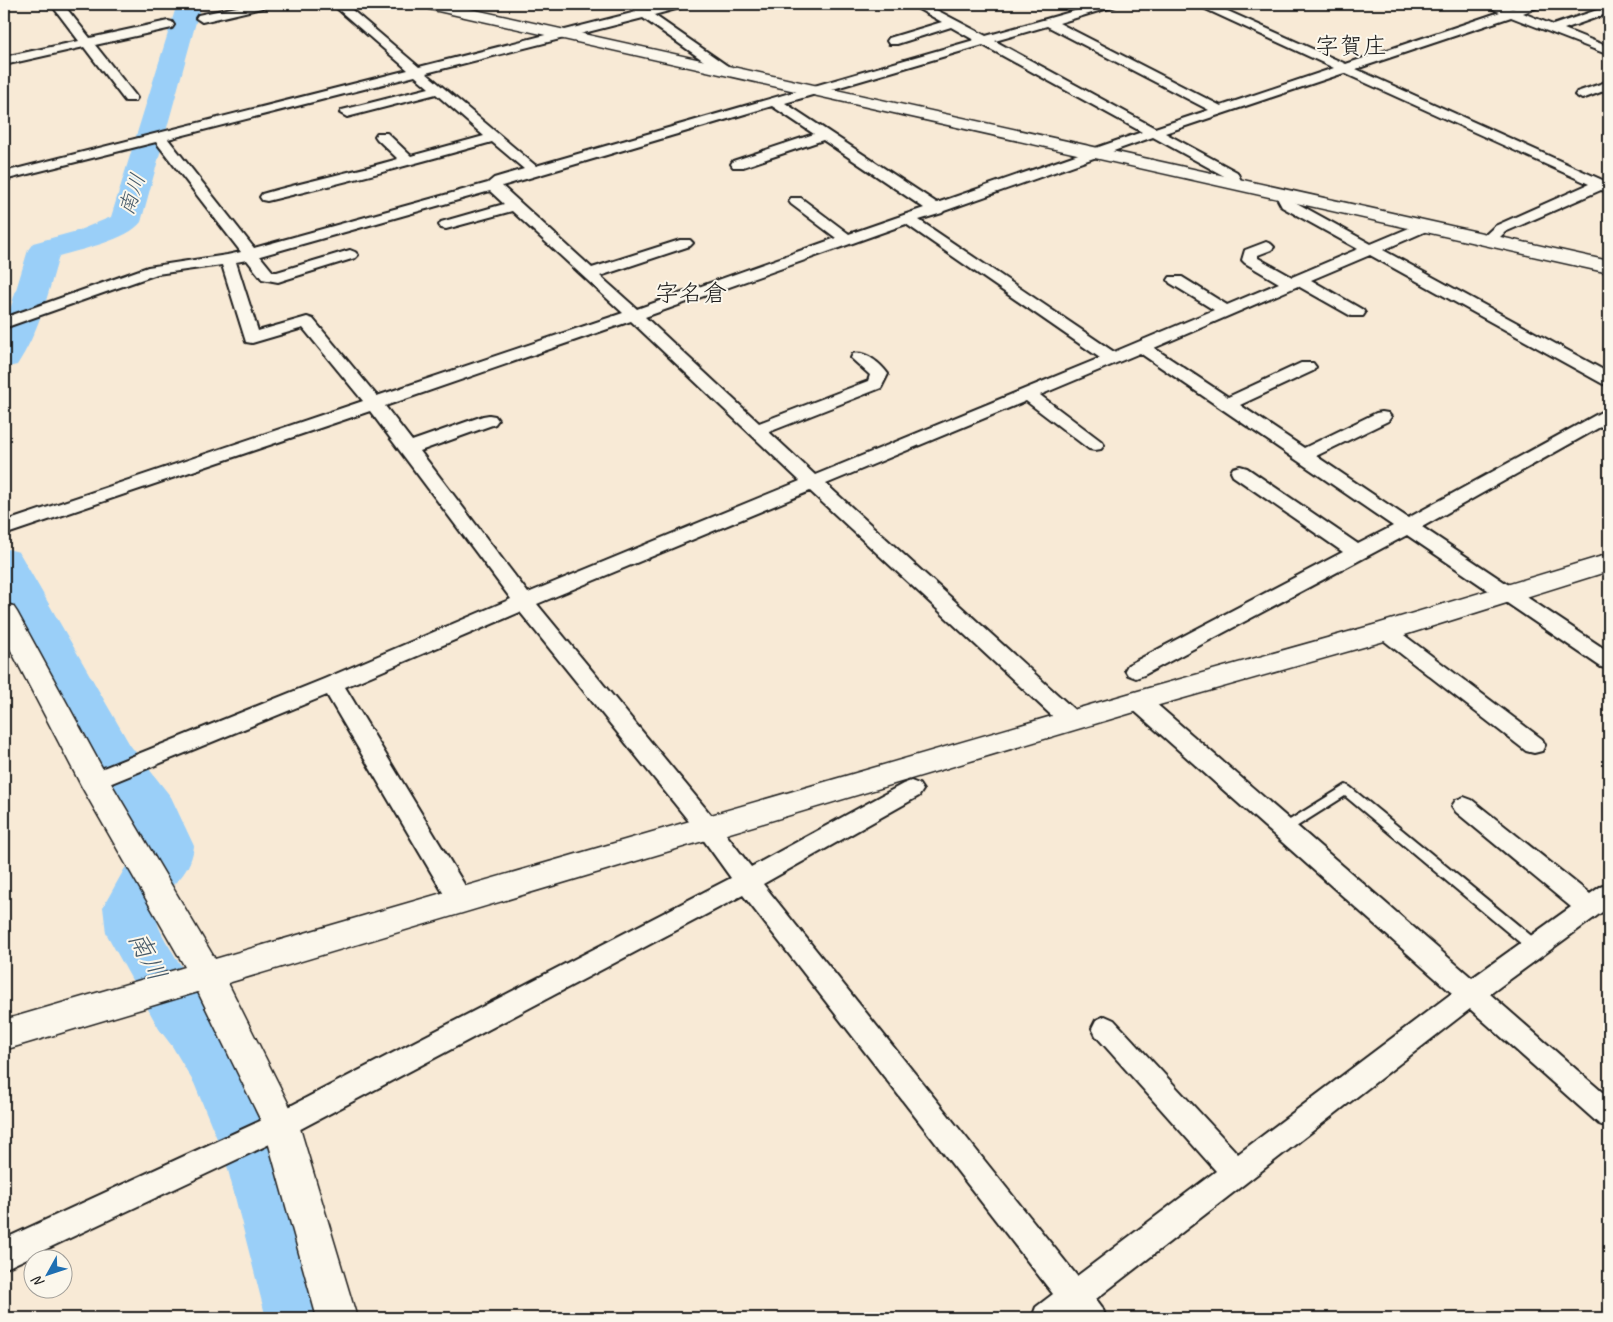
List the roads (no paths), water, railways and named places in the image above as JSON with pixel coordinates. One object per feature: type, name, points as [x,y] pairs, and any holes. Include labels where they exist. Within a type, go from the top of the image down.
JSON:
[{"type":"street","points":[[58,4],[130,98]]},
{"type":"street","points":[[202,18],[266,4]]},
{"type":"street","points":[[338,4],[534,171]]},
{"type":"street","points":[[429,4],[1609,267]]},
{"type":"street","points":[[630,4],[725,70]]},
{"type":"street","points":[[4,176],[683,4]]},
{"type":"street","points":[[917,4],[1156,132],[1232,175],[1235,183]]},
{"type":"street","points":[[4,323],[154,270],[228,260],[250,254],[492,186],[534,171],[1111,4]]},
{"type":"street","points":[[1203,4],[1605,186]]},
{"type":"street","points":[[1490,4],[1609,51]]},
{"type":"street","points":[[4,529],[937,210],[1096,152],[1537,4]]},
{"type":"street","points":[[1553,29],[1609,9]]},
{"type":"street","points":[[1048,22],[1221,111]]},
{"type":"street","points":[[893,41],[952,23]]},
{"type":"street","points":[[4,61],[168,25]]},
{"type":"street","points":[[1582,95],[1609,85]]},
{"type":"street","points":[[347,113],[438,89]]},
{"type":"street","points":[[775,102],[937,210]]},
{"type":"street","points":[[738,164],[825,135]]},
{"type":"street","points":[[160,136],[250,254],[271,277],[350,255]]},
{"type":"street","points":[[382,136],[408,161]]},
{"type":"street","points":[[266,197],[320,182],[355,176],[494,137]]},
{"type":"street","points":[[492,186],[634,314],[813,483],[1072,721]]},
{"type":"street","points":[[1488,240],[1500,229],[1605,186]]},
{"type":"street","points":[[1282,194],[1287,204],[1609,380]]},
{"type":"street","points":[[796,201],[848,240]]},
{"type":"street","points":[[446,225],[514,206]]},
{"type":"street","points":[[908,219],[1113,359]]},
{"type":"street","points":[[94,781],[1113,359],[1426,226]]},
{"type":"street","points":[[589,274],[685,243]]},
{"type":"street","points":[[1266,247],[1250,253],[1250,260],[1357,313]]},
{"type":"street","points":[[228,260],[252,338],[307,322],[373,402],[524,602],[708,828],[747,881],[1083,1308]]},
{"type":"street","points":[[1176,280],[1226,311]]},
{"type":"street","points":[[1142,346],[1609,662]]},
{"type":"street","points":[[757,430],[875,384],[879,374],[858,358]]},
{"type":"street","points":[[1227,404],[1307,367]]},
{"type":"street","points":[[1027,394],[1095,445]]},
{"type":"street","points":[[1136,670],[1357,554],[1609,415]]},
{"type":"street","points":[[1303,455],[1382,417]]},
{"type":"street","points":[[408,449],[489,420]]},
{"type":"street","points":[[1240,472],[1357,554]]},
{"type":"street","points":[[4,1036],[1138,701],[1385,631],[1609,562]]},
{"type":"street","points":[[4,612],[94,781],[207,976],[281,1125],[337,1318]]},
{"type":"street","points":[[1385,631],[1534,746]]},
{"type":"street","points":[[332,684],[461,900]]},
{"type":"street","points":[[1138,701],[1609,1115]]},
{"type":"street","points":[[4,1254],[281,1125],[747,881],[911,790]]},
{"type":"street","points":[[1047,1318],[1083,1308],[1237,1173],[1471,994],[1600,901],[1464,806]]},
{"type":"street","points":[[1105,1028],[1237,1173]]},
{"type":"lane","points":[[1284,830],[1346,790],[1535,947]]},
{"type":"waterway","name":"南川","points":[[4,357],[26,313],[44,250],[88,238],[125,222],[189,4]]},
{"type":"waterway","name":"南川","points":[[4,562],[113,758],[153,811],[169,846],[168,854],[164,861],[143,883],[129,907],[133,933],[179,1012],[192,1028],[217,1070],[255,1158],[298,1318]]},
{"type":"district","name":"字賀庄","points":[[1351,46]]},
{"type":"district","name":"字名倉","points":[[691,293]]}]
